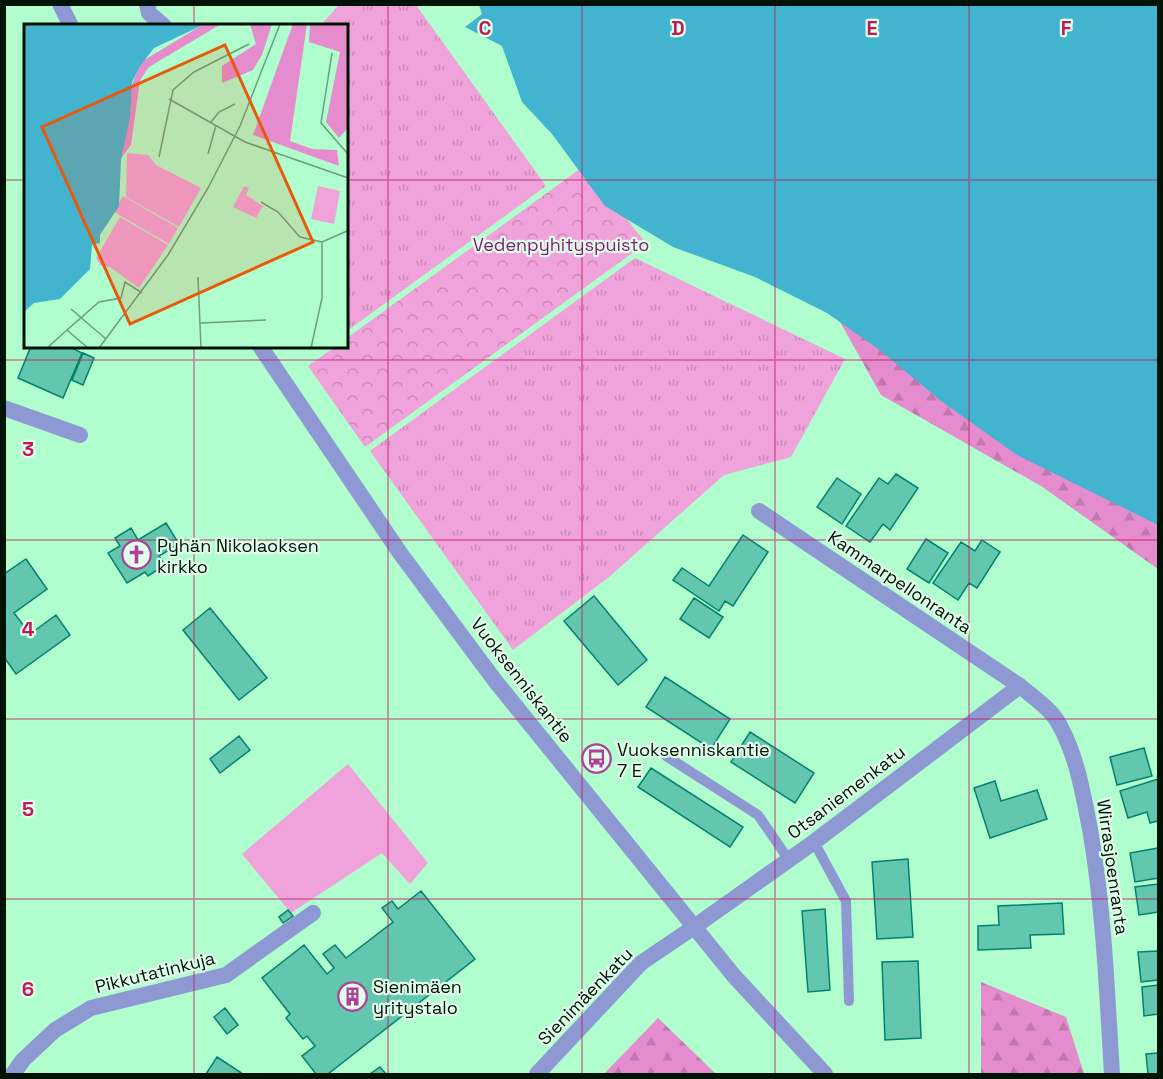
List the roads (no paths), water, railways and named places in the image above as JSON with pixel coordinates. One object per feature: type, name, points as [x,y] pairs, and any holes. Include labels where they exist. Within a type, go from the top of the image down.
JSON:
[{"type":"street","points":[[60,4],[70,24]]},
{"type":"street","points":[[147,4],[148,13],[162,24]]},
{"type":"street","name":"Vuoksenniskantie","points":[[261,348],[400,553],[495,682],[734,976],[825,1074]]},
{"type":"street","points":[[4,408],[80,435]]},
{"type":"street","name":"Kammarpellonranta","points":[[759,511],[1020,686]]},
{"type":"street","name":"Otsaniemenkatu","points":[[694,927],[814,842],[1020,686]]},
{"type":"street","name":"Wirrasjoenranta","points":[[1020,686],[1059,722],[1073,754],[1085,803],[1096,867],[1112,1074]]},
{"type":"street","name":"Pikkutatinkuja","points":[[13,1074],[23,1060],[55,1030],[91,1008],[226,975],[314,913]]},
{"type":"street","name":"Sienimäenkatu","points":[[537,1074],[641,963],[694,927]]},
{"type":"lane","points":[[666,756],[758,815],[789,860]]},
{"type":"lane","points":[[814,842],[846,901],[849,1000]]},
{"type":"water","points":[[479,5],[1158,5],[1158,525],[1017,455],[941,401],[881,351],[827,313],[755,277],[673,247],[605,206],[552,134],[522,102],[502,46],[465,27],[482,14]]},
{"type":"place","name":"Pyhän Nikolaoksen kirkko","points":[[136,555]]},
{"type":"place","name":"Vuoksenniskantie 7 E","points":[[596,759]]},
{"type":"place","name":"Sienimäen yritystalo","points":[[352,996]]},
{"type":"park label","name":"Vedenpyhityspuisto","points":[[561,244]]}]
